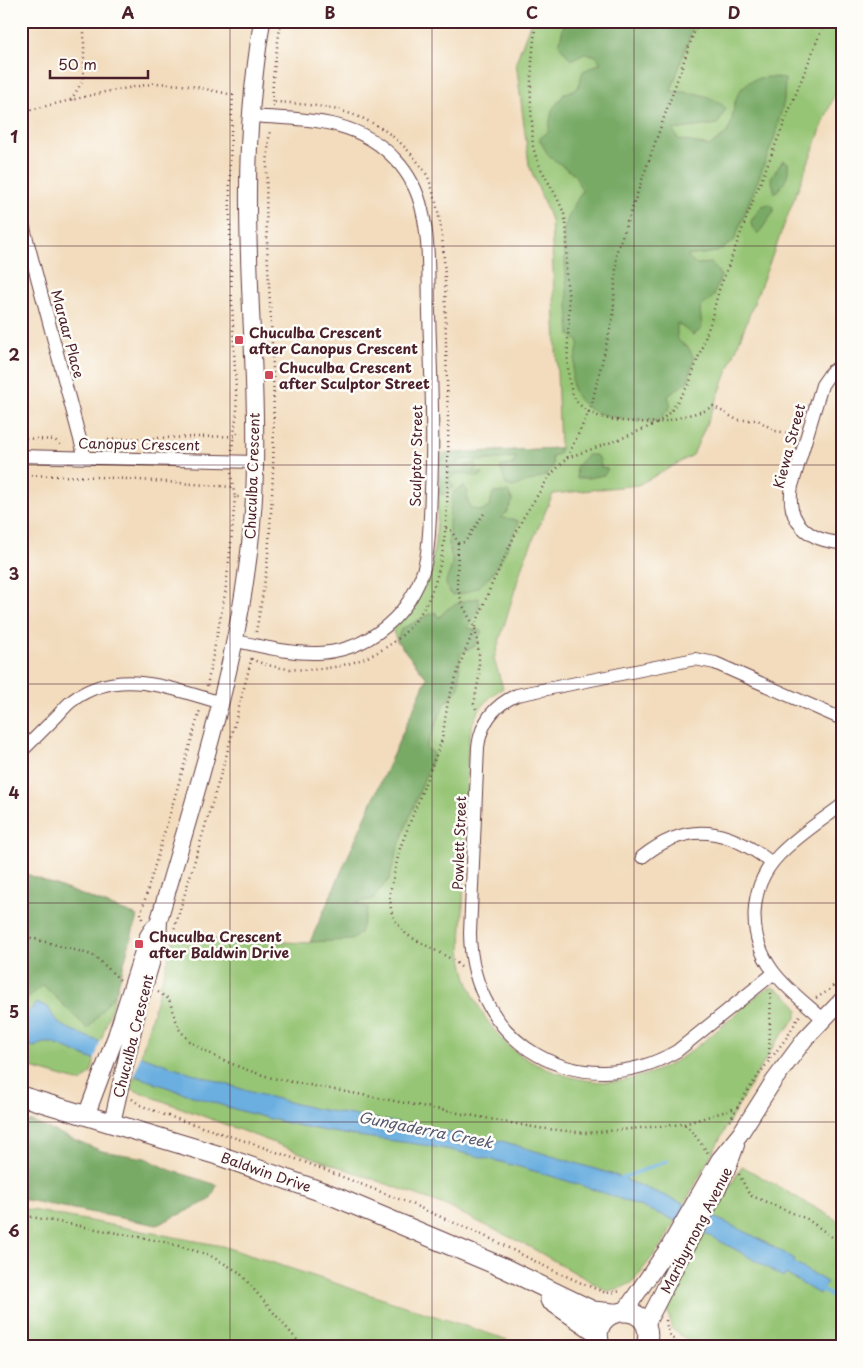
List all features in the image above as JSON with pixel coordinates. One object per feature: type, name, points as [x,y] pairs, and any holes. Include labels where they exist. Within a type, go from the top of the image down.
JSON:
[{"type":"main road","name":"Baldwin Drive","points":[[21,1096],[217,1155],[331,1195],[504,1268],[593,1311],[619,1312]]},
{"type":"main road","name":"Baldwin Drive","points":[[504,1268],[599,1340]]},
{"type":"main road","points":[[599,1340],[601,1325],[606,1318],[619,1312],[634,1313],[641,1318],[649,1339]]},
{"type":"street","name":"Chuculba Crescent","points":[[86,1116],[100,1077],[123,1038],[138,986],[151,920],[222,702],[236,642],[247,570],[254,498],[255,394],[248,192],[250,116],[262,21]]},
{"type":"street","name":"Sculptor Street","points":[[236,642],[287,652],[314,654],[340,650],[364,641],[386,626],[396,617],[412,596],[426,560],[432,467],[432,387],[426,234],[425,221],[418,196],[405,172],[397,162],[378,144],[355,130],[317,121],[250,116]]},
{"type":"street","name":"Maraar Place","points":[[21,217],[84,452]]},
{"type":"street","name":"Kiewa Street","points":[[842,365],[831,372],[822,385],[806,436],[790,500],[800,526],[811,536],[824,541],[842,543]]},
{"type":"street","name":"Canopus Crescent","points":[[21,456],[84,452],[255,462]]},
{"type":"street","name":"Powlett Street","points":[[772,974],[688,1042],[665,1058],[639,1068],[625,1071],[584,1071],[557,1064],[520,1043],[492,1012],[485,1000],[472,961],[470,933],[479,738],[485,722],[502,703],[525,692],[688,660],[702,659],[842,719]]},
{"type":"street","points":[[21,752],[73,700],[93,688],[115,682],[132,681],[222,702]]},
{"type":"street","points":[[823,1019],[772,974],[758,944],[754,918],[758,892],[764,876],[772,863],[788,846],[842,805]]},
{"type":"street","points":[[642,857],[671,839],[682,835],[704,833],[726,836],[737,840],[772,863]]},
{"type":"street","name":"Maribyrnong Avenue","points":[[649,1339],[658,1303],[676,1251],[740,1134],[773,1082],[805,1039],[823,1019],[835,995]]},
{"type":"street","name":"Chuculba Crescent","points":[[112,1123],[125,1089],[123,1038]]},
{"type":"street","name":"Maribyrnong Avenue","points":[[619,1312],[676,1251]]},
{"type":"path","points":[[71,100],[82,82],[84,67],[84,21]]},
{"type":"path","points":[[536,21],[530,86],[533,144],[538,163],[560,204],[564,217],[567,237],[566,273],[569,304],[570,387],[579,404],[589,411],[612,420],[658,423],[671,411],[689,384],[745,222],[825,21]]},
{"type":"path","points":[[476,975],[407,935],[396,922],[391,911],[390,892],[400,848],[442,740],[448,701],[491,586],[523,518],[549,477],[568,458],[589,411],[613,318],[617,251],[698,21]]},
{"type":"path","points":[[21,112],[157,82],[192,86],[252,98]]},
{"type":"path","points":[[21,438],[55,440],[61,445],[84,452],[118,440],[234,435],[237,412],[229,169],[233,95]]},
{"type":"path","points":[[251,659],[292,668],[324,670],[372,655],[390,644],[405,632],[428,600],[440,569],[446,528],[448,421],[441,224],[426,173],[401,142],[381,127],[362,117],[344,110],[273,102]]},
{"type":"path","points":[[568,458],[658,423],[704,411],[713,406],[737,420],[758,420],[775,431],[806,436]]},
{"type":"path","points":[[21,475],[100,477],[233,487],[235,497],[225,594],[204,698],[141,913],[151,920]]},
{"type":"path","points":[[235,497],[272,498]]},
{"type":"path","points":[[458,542],[465,542],[485,512]]},
{"type":"path","points":[[429,527],[446,528],[452,531],[458,542],[458,586],[463,606],[475,628],[479,652],[479,678],[474,704],[479,718]]},
{"type":"path","points":[[21,935],[92,955],[100,960],[119,979],[163,994],[169,999],[179,1028],[190,1042],[216,1057],[272,1078],[538,1128],[587,1133],[683,1124],[737,1107]]},
{"type":"path","points":[[769,1060],[772,974]]},
{"type":"path","points":[[835,995],[842,977]]},
{"type":"path","points":[[125,1089],[132,1099],[140,1105],[298,1160],[409,1203],[606,1293],[622,1291],[631,1286],[639,1291]]},
{"type":"path","points":[[683,1124],[690,1129],[709,1153],[725,1162],[739,1174],[752,1196],[807,1219],[842,1244]]},
{"type":"path","points":[[21,1215],[164,1242],[209,1256],[238,1272],[303,1347]]},
{"type":"path","points":[[658,1303],[669,1309],[666,1318],[667,1330],[673,1340],[682,1347]]},
{"type":"path","points":[[672,1347],[677,1343]]},
{"type":"green space","points":[[531,21],[842,21],[842,75],[715,404],[693,455],[638,485],[553,494],[523,563],[494,659],[503,688],[480,709],[472,724],[469,739],[462,956],[469,986],[474,997],[493,1029],[510,1047],[520,1055],[543,1067],[569,1076],[596,1081],[622,1081],[650,1073],[676,1061],[702,1043],[764,990],[773,987],[777,989],[791,999],[798,1010],[796,1018],[776,1042],[738,1106],[663,1243],[633,1282],[621,1288],[607,1291],[530,1247],[442,1204],[131,1089],[174,938],[310,943],[427,678],[397,641],[392,629],[417,599],[430,568],[436,534],[440,454],[560,448],[551,220],[529,165],[516,62]]},
{"type":"green space","points":[[589,21],[695,21],[671,91],[694,93],[707,97],[726,108],[718,124],[673,130],[678,139],[709,146],[727,132],[731,124],[736,99],[744,86],[756,79],[770,77],[785,79],[784,101],[774,139],[734,241],[717,252],[687,256],[695,264],[712,263],[721,276],[713,297],[700,308],[702,329],[693,335],[677,323],[677,340],[688,347],[694,358],[688,381],[668,396],[671,406],[661,417],[654,421],[611,417],[593,411],[579,399],[572,385],[572,372],[579,342],[570,335],[563,233],[569,215],[582,191],[575,175],[549,156],[539,139],[548,132],[552,110],[564,94],[578,88],[583,71],[601,63],[596,56],[585,53],[571,60],[559,45],[564,24]]},
{"type":"green space","points":[[783,160],[788,163],[788,172],[784,183],[775,193],[771,178]]},
{"type":"green space","points":[[769,204],[774,207],[773,213],[758,234],[752,227],[751,221],[762,206]]},
{"type":"green space","points":[[560,448],[560,453],[552,457],[553,467],[545,476],[513,487],[506,485],[500,467],[513,464],[516,457],[483,461],[467,459],[456,462],[460,466],[476,463],[477,469],[472,472],[484,473],[479,477],[458,473],[449,479],[454,487],[443,495],[438,492],[440,460],[451,453]]},
{"type":"green space","points":[[587,455],[596,455],[600,460],[601,467],[608,469],[604,475],[577,478],[576,467]]},
{"type":"green space","points":[[464,486],[468,492],[467,498],[470,507],[480,511],[489,507],[493,493],[508,492],[513,501],[501,518],[513,519],[519,522],[502,558],[487,579],[466,593],[452,595],[446,586],[452,563],[449,545],[450,511],[453,492]]},
{"type":"green space","points":[[479,598],[479,608],[468,628],[482,631],[475,646],[460,654],[459,687],[444,705],[426,748],[434,753],[398,848],[389,879],[373,899],[355,903],[368,908],[360,933],[352,940],[310,942],[427,678],[397,641],[401,629],[435,612],[439,618],[447,609],[456,604]]},
{"type":"green space","points":[[21,872],[137,916],[91,1073],[81,1082],[21,1065]]},
{"type":"green space","points":[[21,872],[137,916],[116,992],[88,1029],[43,985],[23,1003],[21,1002]]},
{"type":"green space","points":[[21,1120],[32,1122],[102,1151],[145,1158],[170,1170],[217,1185],[210,1200],[157,1225],[21,1199]]},
{"type":"green space","points":[[742,1166],[842,1223],[842,1347],[808,1347],[804,1343],[800,1347],[697,1347],[672,1329],[666,1305],[688,1258]]},
{"type":"green space","points":[[21,1208],[222,1246],[514,1342],[518,1347],[21,1347]]},
{"type":"water","name":"Gungaderra Creek","points":[[38,1003],[48,1007],[61,1025],[90,1038],[254,1093],[312,1108],[502,1141],[615,1175],[748,1233],[795,1259],[794,1263],[827,1282],[819,1294],[786,1274],[783,1277],[700,1231],[628,1202],[535,1171],[440,1148],[326,1131],[277,1121],[179,1092],[53,1043],[43,1043],[34,1047],[21,1042],[21,1029],[25,1016]]},
{"type":"pier","points":[[101,1039],[141,1053],[134,1078],[94,1062]]},
{"type":"waterway","points":[[620,1179],[667,1161]]},
{"type":"waterway","name":"Gungaderra Creek","points":[[818,1288],[842,1302]]},
{"type":"place","name":"Chuculba Crescent after Canopus Crescent","points":[[239,340]]},
{"type":"place","name":"Chuculba Crescent after Sculptor Street","points":[[269,375]]},
{"type":"place","name":"Chuculba Crescent after Baldwin Drive","points":[[139,944]]}]
